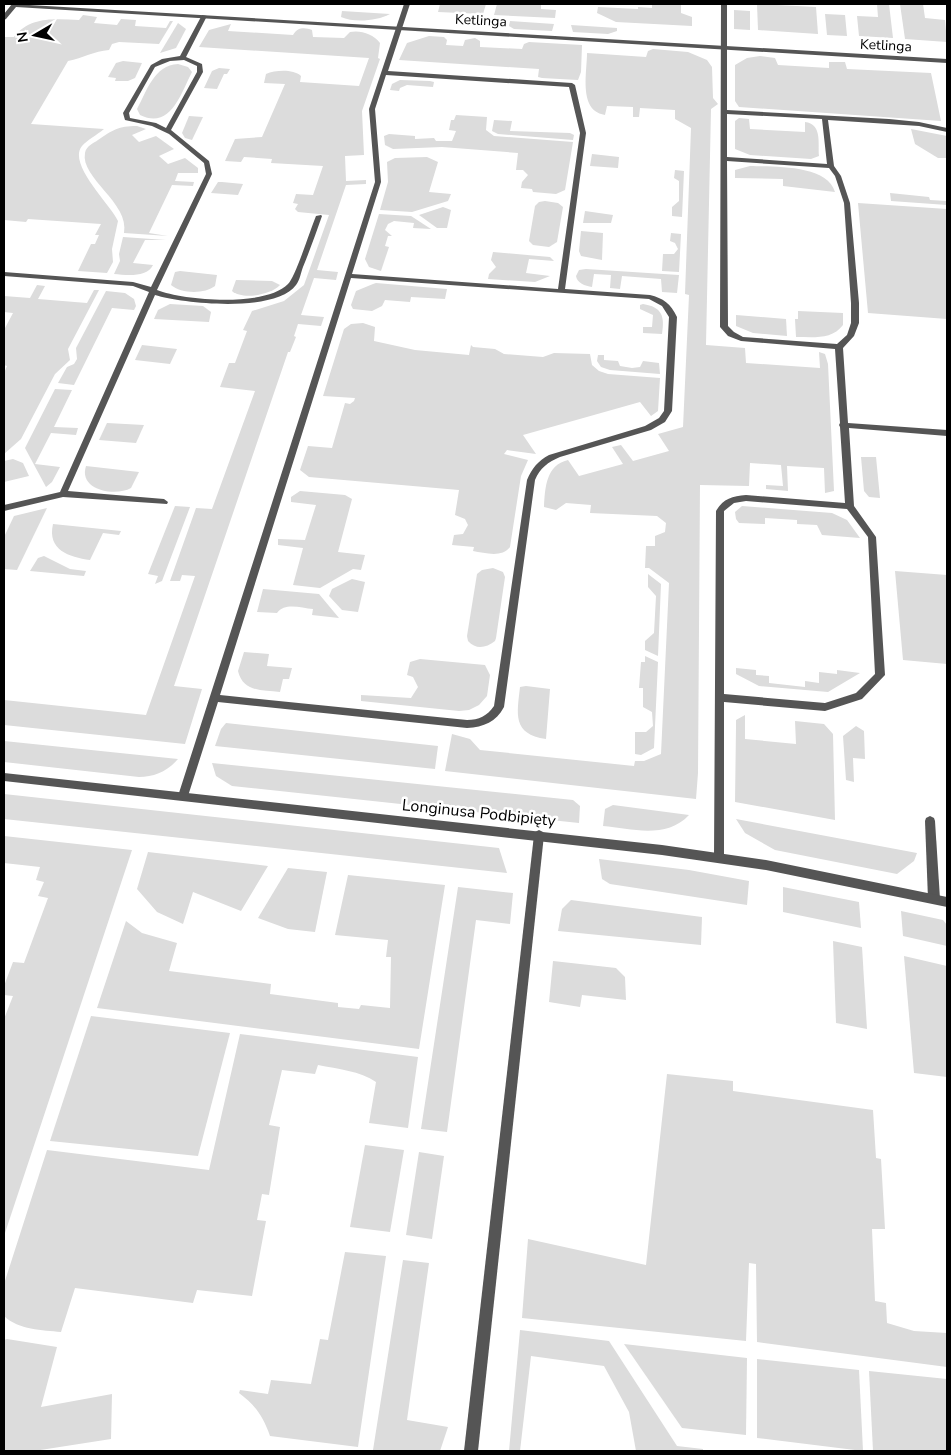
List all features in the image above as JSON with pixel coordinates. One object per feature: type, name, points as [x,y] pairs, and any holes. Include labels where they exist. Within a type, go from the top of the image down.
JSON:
[{"type":"street","points":[[4,18],[14,4]]},
{"type":"street","name":"Ketlinga","points":[[14,4],[947,61]]},
{"type":"street","points":[[183,796],[350,276],[378,182],[372,109],[407,4]]},
{"type":"street","points":[[724,4],[722,47],[724,112],[723,315],[726,331],[741,339],[839,347]]},
{"type":"street","points":[[182,59],[204,16]]},
{"type":"street","points":[[63,494],[210,169],[207,162],[158,125],[131,121],[125,117],[153,66],[165,59],[196,61],[201,69],[169,132]]},
{"type":"street","points":[[383,73],[572,84],[583,133],[562,291]]},
{"type":"street","points":[[724,112],[919,124],[947,130]]},
{"type":"street","points":[[720,698],[825,707],[859,696],[880,675],[872,537],[850,506],[843,425],[839,347],[850,336],[855,323],[847,203],[838,176],[831,166],[825,118]]},
{"type":"street","points":[[724,158],[831,166]]},
{"type":"street","points":[[4,274],[134,284],[166,295],[235,302],[265,299],[280,294],[293,284],[319,216]]},
{"type":"street","points":[[214,698],[467,724],[485,721],[495,714],[499,707],[531,480],[536,468],[548,458],[648,428],[662,420],[668,411],[673,317],[662,301],[650,297],[350,276]]},
{"type":"street","points":[[843,425],[947,433]]},
{"type":"street","points":[[4,508],[63,494],[164,502]]},
{"type":"street","points":[[719,858],[720,511],[724,504],[732,499],[746,498],[850,506]]},
{"type":"street","name":"Longinusa Podbipięty","points":[[4,778],[539,835],[719,858],[784,868],[947,902]]},
{"type":"street","points":[[930,822],[934,899]]},
{"type":"street","points":[[471,1451],[539,835]]},
{"type":"shaded area","points":[[440,4],[486,4],[483,14],[438,12]]},
{"type":"shaded area","points":[[497,4],[541,4],[541,9],[556,10],[555,18],[494,15]]},
{"type":"shaded area","points":[[652,4],[681,4],[681,13],[692,17],[692,26],[616,22],[597,13],[598,7],[638,9],[638,7],[652,8]]},
{"type":"shaded area","points":[[757,4],[816,7],[818,34],[758,30]]},
{"type":"shaded area","points":[[877,4],[889,4],[893,38],[859,36],[857,16],[878,17]]},
{"type":"shaded area","points":[[900,4],[923,4],[925,18],[945,20],[947,42],[905,39]]},
{"type":"shaded area","points":[[734,10],[750,11],[750,30],[734,29]]},
{"type":"shaded area","points":[[342,11],[390,14],[359,21],[341,17]]},
{"type":"shaded area","points":[[825,14],[845,15],[847,36],[827,35]]},
{"type":"shaded area","points":[[83,15],[97,17],[94,23],[117,25],[121,19],[136,20],[135,26],[166,28],[170,21],[173,21],[159,44],[119,42],[112,44],[109,50],[68,61],[31,124],[104,129],[82,146],[79,154],[80,163],[85,173],[118,221],[112,249],[113,262],[107,273],[78,271],[91,244],[95,244],[99,235],[95,235],[101,224],[28,219],[26,222],[4,220],[4,37],[14,37],[20,30],[35,22],[52,19],[79,20]]},
{"type":"shaded area","points":[[510,21],[554,24],[552,31],[514,29],[509,26]]},
{"type":"shaded area","points":[[178,23],[186,29],[176,48],[160,53]]},
{"type":"shaded area","points":[[231,24],[228,31],[293,35],[297,30],[304,28],[312,30],[313,37],[344,38],[350,32],[366,33],[380,43],[378,58],[380,59],[362,111],[364,155],[345,156],[346,181],[366,180],[366,184],[346,185],[317,270],[338,272],[336,280],[314,278],[301,315],[324,317],[321,326],[298,324],[294,336],[296,337],[290,352],[288,352],[174,686],[202,689],[185,744],[4,725],[4,700],[146,715],[195,576],[182,575],[180,581],[170,581],[196,508],[212,509],[255,391],[220,387],[229,363],[235,363],[247,331],[243,330],[252,311],[284,301],[304,285],[329,215],[298,212],[295,209],[298,204],[293,203],[296,194],[313,195],[323,166],[271,163],[272,159],[244,157],[241,162],[225,161],[235,139],[262,137],[285,84],[264,83],[266,74],[289,71],[301,76],[300,82],[359,86],[369,58],[199,47],[209,30]]},
{"type":"shaded area","points":[[571,25],[617,28],[617,31],[608,34],[573,32]]},
{"type":"shaded area","points":[[429,36],[444,37],[447,40],[446,45],[463,46],[465,40],[475,38],[480,41],[480,47],[522,49],[524,44],[529,42],[582,45],[581,72],[578,80],[542,78],[538,77],[539,69],[399,60],[407,43]]},
{"type":"shaded area","points":[[653,49],[688,52],[707,60],[712,67],[713,98],[718,104],[711,109],[706,345],[745,348],[746,363],[820,368],[819,352],[825,354],[828,364],[834,491],[825,493],[824,468],[787,466],[788,491],[766,489],[766,485],[783,486],[781,465],[750,463],[749,486],[700,485],[698,773],[696,799],[445,771],[452,734],[470,739],[480,750],[634,766],[635,761],[644,761],[661,754],[669,583],[649,568],[645,568],[646,546],[655,546],[655,536],[665,532],[666,523],[657,516],[590,513],[591,505],[566,503],[556,510],[544,507],[548,478],[555,467],[561,463],[568,460],[579,476],[623,464],[612,447],[621,445],[633,461],[669,451],[658,434],[683,427],[689,295],[685,294],[691,128],[675,119],[675,110],[640,108],[639,117],[633,117],[633,107],[607,106],[605,115],[596,112],[587,99],[586,90],[587,53],[646,57],[648,51]]},
{"type":"shaded area","points":[[760,56],[775,58],[778,65],[829,68],[829,62],[845,62],[847,69],[931,73],[941,121],[739,107],[735,101],[735,65],[747,58]]},
{"type":"shaded area","points":[[123,61],[142,63],[135,78],[128,81],[115,81],[116,78],[108,77],[116,63]]},
{"type":"shaded area","points":[[178,64],[188,67],[192,72],[174,107],[160,118],[140,115],[137,109],[152,80],[163,69],[170,65]]},
{"type":"shaded area","points":[[219,68],[230,69],[227,74],[224,74],[217,89],[204,88],[212,71]]},
{"type":"shaded area","points":[[400,80],[434,82],[433,87],[407,85],[400,88],[399,91],[390,90],[392,84]]},
{"type":"shaded area","points":[[456,115],[487,117],[486,130],[494,136],[573,142],[565,190],[556,194],[533,192],[532,189],[521,188],[522,182],[528,175],[523,170],[516,170],[518,153],[442,147],[393,149],[385,145],[384,136],[389,134],[415,136],[415,139],[434,138],[436,141],[452,141],[456,131],[449,130],[451,120],[454,120]]},
{"type":"shaded area","points":[[189,116],[203,117],[192,140],[185,138],[182,133]]},
{"type":"shaded area","points":[[739,118],[749,119],[750,129],[805,132],[805,122],[810,123],[817,130],[819,156],[811,159],[750,155],[735,149],[735,121]]},
{"type":"shaded area","points":[[494,120],[512,121],[510,131],[570,133],[574,135],[573,140],[498,134],[492,131]]},
{"type":"shaded area","points":[[137,126],[146,129],[132,135],[139,142],[156,136],[174,149],[159,156],[168,164],[185,158],[198,168],[198,173],[178,173],[175,181],[194,182],[193,186],[172,185],[149,233],[168,236],[124,233],[124,222],[120,211],[90,172],[85,162],[85,153],[90,145],[116,129]]},
{"type":"shaded area","points":[[911,129],[947,136],[947,158],[938,158],[915,144]]},
{"type":"shaded area","points":[[592,154],[619,157],[618,168],[590,166]]},
{"type":"shaded area","points":[[427,157],[438,162],[429,192],[451,194],[448,201],[412,212],[380,210],[388,182],[387,162],[395,158]]},
{"type":"shaded area","points":[[750,166],[784,167],[810,172],[821,176],[830,183],[835,192],[783,186],[783,179],[735,178],[735,170]]},
{"type":"shaded area","points":[[675,170],[684,171],[682,217],[672,216],[672,207],[679,201],[679,181],[674,178]]},
{"type":"shaded area","points":[[218,182],[243,184],[238,195],[211,193]]},
{"type":"shaded area","points":[[890,193],[929,197],[930,200],[947,201],[947,205],[891,201]]},
{"type":"shaded area","points":[[539,202],[558,203],[563,207],[557,242],[549,247],[533,245],[529,241],[535,206]]},
{"type":"shaded area","points":[[858,203],[947,209],[947,319],[868,313]]},
{"type":"shaded area","points":[[443,207],[451,210],[447,228],[437,228],[419,215]]},
{"type":"shaded area","points":[[585,211],[613,215],[611,223],[583,223]]},
{"type":"shaded area","points":[[379,214],[411,216],[431,229],[413,228],[414,223],[394,221],[388,224],[385,230],[392,236],[388,236],[385,246],[389,247],[381,271],[369,267],[365,259]]},
{"type":"shaded area","points":[[581,231],[603,233],[602,260],[581,256],[579,251]]},
{"type":"shaded area","points":[[671,233],[681,234],[679,272],[662,271],[663,254],[674,254],[678,249],[675,243],[670,241]]},
{"type":"shaded area","points":[[123,237],[166,240],[145,240],[133,263],[153,265],[146,272],[136,275],[114,274],[120,261],[119,254]]},
{"type":"shaded area","points":[[493,252],[550,257],[554,261],[529,259],[526,273],[550,276],[535,282],[488,279],[489,274],[496,267],[491,260]]},
{"type":"shaded area","points":[[579,270],[679,275],[677,293],[662,292],[661,279],[622,276],[620,289],[610,288],[611,275],[594,274],[592,287],[587,286],[580,282],[576,276]]},
{"type":"shaded area","points":[[175,272],[217,275],[215,286],[199,292],[175,288],[171,285]]},
{"type":"shaded area","points":[[236,280],[272,281],[280,285],[263,294],[249,296],[232,291]]},
{"type":"shaded area","points":[[376,283],[447,289],[445,299],[411,297],[410,302],[385,300],[382,306],[372,311],[353,309],[351,305],[356,291]]},
{"type":"shaded area","points":[[37,285],[45,286],[38,299],[87,303],[94,290],[99,290],[68,349],[70,360],[55,374],[21,439],[4,454],[4,373],[7,366],[4,365],[4,330],[13,313],[4,312],[4,296],[30,298]]},
{"type":"shaded area","points":[[106,291],[125,293],[134,299],[136,306],[134,310],[112,308],[74,385],[58,383],[67,367],[74,364],[77,359],[76,348]]},
{"type":"shaded area","points":[[170,304],[203,306],[211,312],[209,322],[154,319],[158,310]]},
{"type":"shaded area","points":[[640,305],[654,307],[661,313],[663,322],[662,334],[643,333],[643,327],[652,327],[653,315],[640,309]]},
{"type":"shaded area","points":[[798,311],[843,313],[843,325],[839,330],[828,335],[796,337],[795,319],[798,319]]},
{"type":"shaded area","points":[[736,315],[786,319],[787,336],[753,333],[736,326]]},
{"type":"shaded area","points":[[363,323],[375,327],[374,341],[415,350],[469,355],[471,345],[473,347],[495,349],[504,354],[543,357],[554,353],[590,354],[592,365],[599,371],[608,374],[660,378],[658,411],[651,416],[640,402],[523,435],[536,454],[507,450],[504,454],[528,460],[521,476],[510,547],[503,553],[493,554],[473,551],[474,547],[452,545],[454,535],[463,534],[468,525],[465,519],[455,515],[459,490],[309,477],[300,470],[308,446],[332,448],[345,403],[350,404],[354,401],[355,398],[323,396],[344,329],[351,324]]},
{"type":"shaded area","points":[[142,345],[177,349],[170,364],[135,360]]},
{"type":"shaded area","points":[[598,355],[604,355],[604,360],[618,361],[620,366],[632,368],[640,367],[643,361],[659,363],[660,374],[610,370],[601,367],[597,361]]},
{"type":"shaded area","points":[[55,389],[72,390],[54,427],[78,428],[76,435],[51,433],[35,464],[60,467],[52,482],[46,487],[25,448]]},
{"type":"shaded area","points":[[107,423],[144,425],[136,443],[99,440]]},
{"type":"shaded area","points":[[861,457],[876,457],[880,498],[869,497],[864,491]]},
{"type":"shaded area","points":[[13,459],[23,463],[29,476],[4,482],[4,461]]},
{"type":"shaded area","points":[[86,466],[139,472],[131,488],[116,492],[100,489],[87,481],[85,474]]},
{"type":"shaded area","points":[[300,491],[345,495],[352,499],[338,552],[365,555],[361,570],[353,569],[320,588],[293,585],[303,548],[278,545],[278,539],[305,540],[316,505],[291,502],[291,497]]},
{"type":"shaded area","points":[[175,506],[190,507],[162,581],[155,584],[158,576],[148,574]]},
{"type":"shaded area","points":[[742,506],[832,513],[847,520],[860,538],[822,535],[817,525],[797,524],[797,520],[765,518],[765,524],[739,523],[735,512]]},
{"type":"shaded area","points":[[47,508],[17,570],[4,569],[4,537],[14,516]]},
{"type":"shaded area","points":[[53,524],[121,531],[119,535],[103,533],[90,560],[75,557],[61,551],[53,540]]},
{"type":"shaded area","points":[[44,556],[70,569],[86,571],[84,576],[30,571],[38,558]]},
{"type":"shaded area","points":[[493,568],[503,572],[505,577],[496,638],[495,641],[488,645],[478,647],[468,641],[467,636],[477,574],[482,570]]},
{"type":"shaded area","points":[[895,571],[947,575],[947,664],[903,660]]},
{"type":"shaded area","points":[[648,574],[661,584],[658,656],[645,650],[645,641],[654,633],[656,596],[648,587]]},
{"type":"shaded area","points":[[352,579],[365,582],[358,612],[342,610],[329,596],[332,589]]},
{"type":"shaded area","points":[[263,589],[319,594],[339,618],[312,615],[313,609],[294,606],[284,608],[277,613],[257,612]]},
{"type":"shaded area","points":[[244,652],[269,654],[267,666],[292,668],[289,679],[283,679],[280,692],[254,689],[244,683],[238,671]]},
{"type":"shaded area","points":[[645,656],[658,662],[654,748],[641,755],[635,754],[635,732],[646,732],[653,726],[652,712],[643,707],[643,688],[639,688],[641,662],[645,662]]},
{"type":"shaded area","points":[[420,659],[485,665],[490,675],[487,696],[479,705],[469,710],[459,711],[361,701],[361,695],[411,698],[418,687],[413,677],[407,675],[410,662]]},
{"type":"shaded area","points":[[736,668],[756,670],[756,675],[769,676],[769,683],[805,687],[805,681],[819,683],[819,672],[837,674],[837,670],[860,673],[828,692],[759,686],[736,674]]},
{"type":"shaded area","points":[[520,687],[550,689],[546,739],[527,733],[519,721]]},
{"type":"shaded area","points":[[745,715],[745,739],[796,744],[795,721],[824,724],[833,734],[835,820],[735,802],[736,720]]},
{"type":"shaded area","points":[[226,723],[438,746],[435,769],[215,746],[221,729]]},
{"type":"shaded area","points":[[856,726],[864,731],[865,759],[853,758],[854,782],[846,780],[843,736]]},
{"type":"shaded area","points":[[4,741],[178,759],[170,767],[160,772],[150,776],[139,777],[4,762]]},
{"type":"shaded area","points":[[212,763],[573,800],[580,806],[579,823],[232,786],[216,776]]},
{"type":"shaded area","points":[[4,794],[499,848],[507,873],[4,819]]},
{"type":"shaded area","points":[[613,805],[689,815],[680,822],[660,830],[649,831],[603,826],[605,809]]},
{"type":"shaded area","points":[[736,819],[917,853],[914,861],[897,874],[775,850],[745,833]]},
{"type":"shaded area","points":[[4,836],[132,850],[4,1236],[4,1019],[13,996],[4,995],[4,986],[13,962],[24,963],[48,898],[38,896],[44,882],[36,880],[40,867],[4,863]]},
{"type":"shaded area","points":[[148,852],[268,866],[241,911],[193,892],[183,924],[157,912],[137,889]]},
{"type":"shaded area","points":[[599,859],[689,870],[749,881],[747,905],[610,884],[602,879]]},
{"type":"shaded area","points":[[288,868],[327,872],[315,932],[288,929],[258,918]]},
{"type":"shaded area","points":[[348,875],[445,885],[419,1049],[97,1008],[126,921],[142,933],[177,943],[169,971],[271,984],[270,994],[338,1003],[338,1007],[359,1009],[361,1005],[390,1008],[391,957],[386,957],[388,940],[335,935]]},
{"type":"shaded area","points":[[458,887],[513,893],[510,924],[476,920],[447,1132],[421,1129]]},
{"type":"shaded area","points":[[783,887],[859,902],[861,928],[783,912]]},
{"type":"shaded area","points":[[571,900],[702,917],[701,945],[558,931],[562,909]]},
{"type":"shaded area","points":[[901,911],[943,920],[947,925],[947,946],[903,936]]},
{"type":"shaded area","points":[[833,941],[862,947],[867,1029],[836,1023]]},
{"type":"shaded area","points":[[904,956],[947,966],[947,1077],[914,1073]]},
{"type":"shaded area","points":[[553,961],[616,968],[625,977],[626,1000],[582,995],[580,1007],[549,1002]]},
{"type":"shaded area","points":[[91,1016],[230,1033],[198,1156],[50,1141]]},
{"type":"shaded area","points":[[240,1034],[418,1057],[408,1128],[369,1123],[376,1082],[370,1078],[318,1065],[315,1074],[282,1070],[269,1125],[280,1127],[269,1195],[262,1194],[257,1220],[266,1221],[252,1296],[197,1290],[193,1303],[75,1288],[61,1332],[24,1327],[10,1321],[4,1316],[4,1284],[47,1150],[209,1170]]},
{"type":"shaded area","points":[[667,1074],[733,1081],[733,1091],[873,1110],[876,1158],[881,1159],[885,1229],[872,1229],[875,1301],[886,1303],[887,1323],[914,1331],[947,1333],[947,1367],[757,1342],[756,1264],[749,1263],[746,1341],[522,1318],[528,1239],[646,1265]]},
{"type":"shaded area","points":[[365,1145],[404,1150],[390,1232],[350,1227]]},
{"type":"shaded area","points":[[419,1152],[444,1156],[432,1239],[406,1235]]},
{"type":"shaded area","points":[[345,1252],[386,1256],[358,1447],[270,1436],[261,1417],[250,1402],[239,1393],[240,1390],[268,1394],[271,1380],[311,1384],[320,1339],[328,1340]]},
{"type":"shaded area","points":[[403,1260],[429,1263],[407,1420],[448,1427],[440,1451],[373,1450]]},
{"type":"shaded area","points":[[520,1330],[609,1341],[677,1446],[703,1449],[703,1451],[636,1451],[629,1412],[604,1366],[531,1356],[520,1451],[509,1451]]},
{"type":"shaded area","points":[[4,1340],[57,1347],[41,1407],[112,1394],[111,1439],[34,1451],[4,1451]]},
{"type":"shaded area","points":[[624,1344],[747,1358],[746,1435],[682,1428]]},
{"type":"shaded area","points":[[757,1359],[859,1370],[863,1451],[757,1438]]},
{"type":"shaded area","points":[[869,1371],[947,1379],[947,1451],[873,1451]]}]
